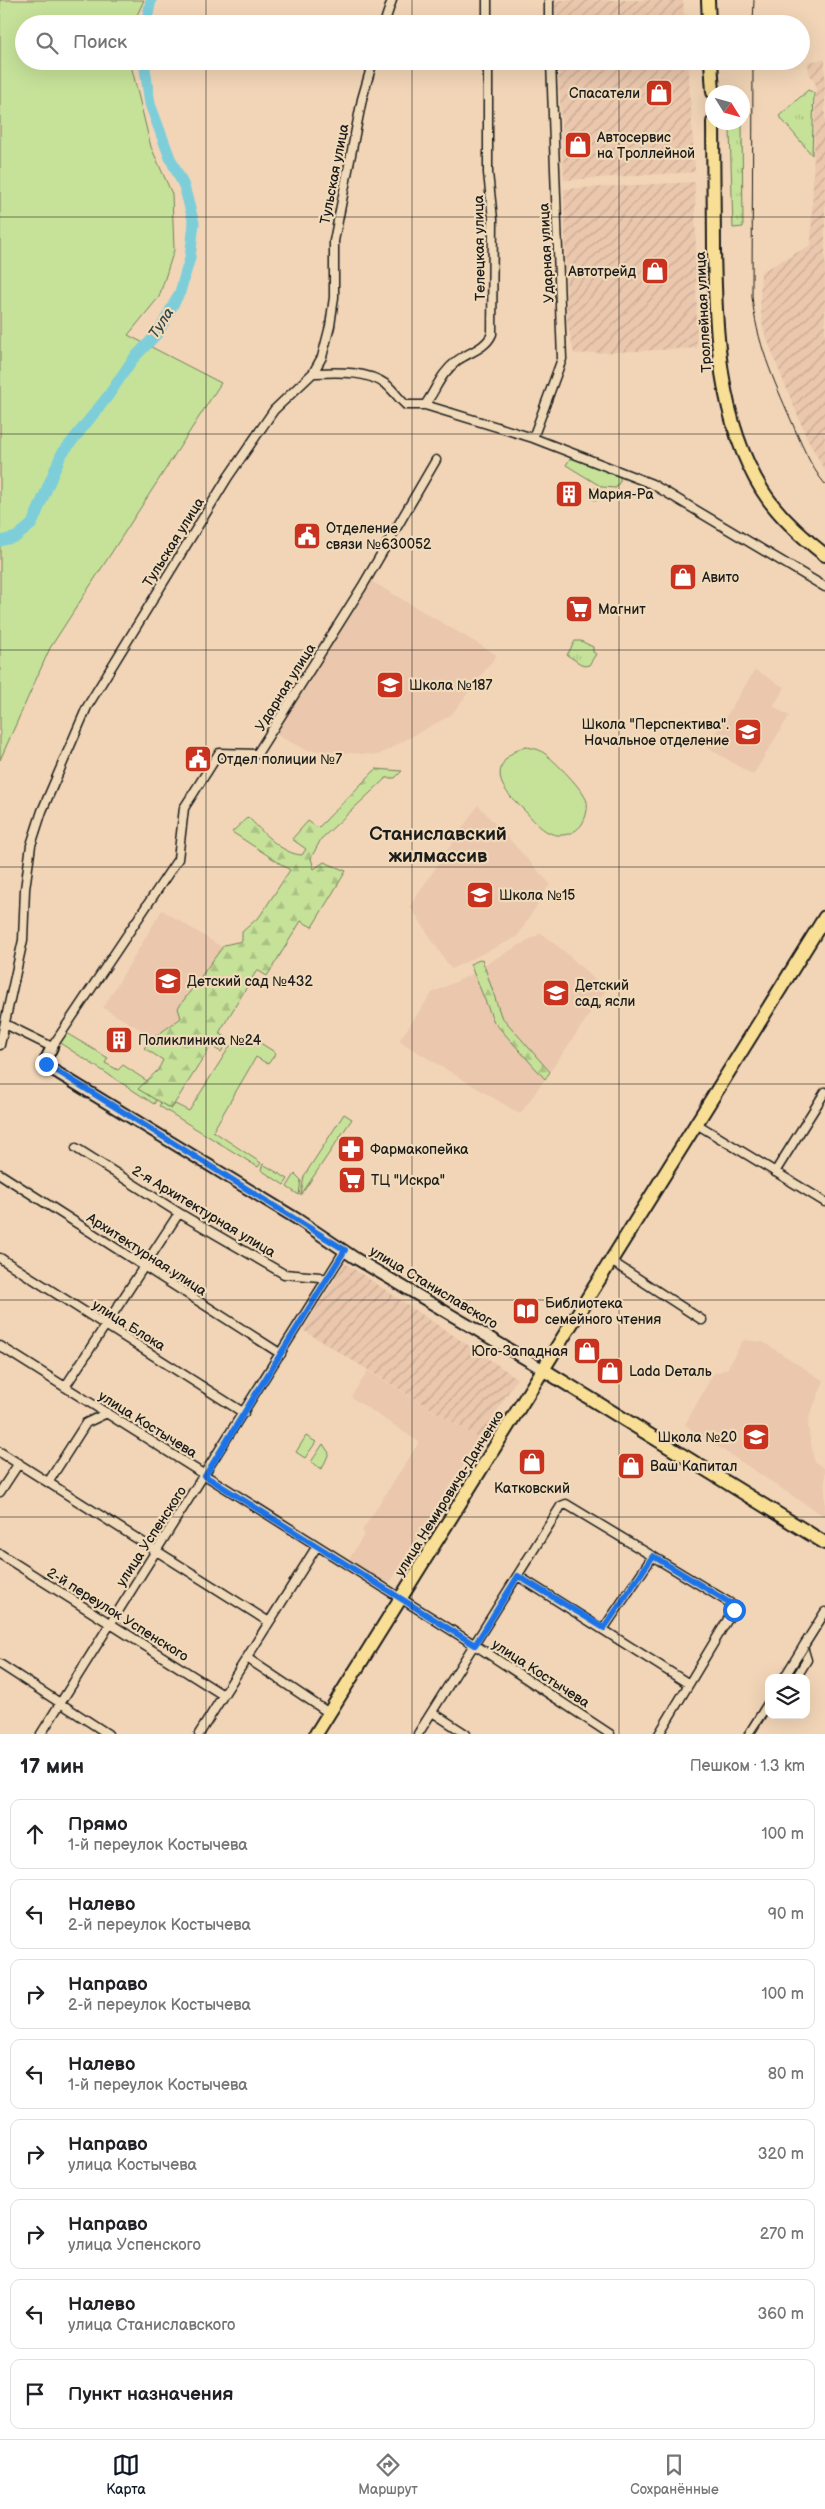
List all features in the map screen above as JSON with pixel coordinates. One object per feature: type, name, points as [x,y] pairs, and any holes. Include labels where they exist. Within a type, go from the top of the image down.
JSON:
[{"type":"main road","points":[[708,0],[709,15]]},
{"type":"main road","points":[[712,70],[713,85]]},
{"type":"main road","name":"Троллейная улица","points":[[713,130],[718,355],[726,396],[744,455],[763,491],[798,533],[824,552]]},
{"type":"main road","name":"улица Немировича-Данченко","points":[[316,1734],[825,917]]},
{"type":"main road","name":"улица Станиславского","points":[[544,1370],[825,1543]]},
{"type":"street","points":[[387,15],[392,0]]},
{"type":"street","points":[[486,0],[487,15]]},
{"type":"street","points":[[549,0],[550,15]]},
{"type":"street","name":"Тульская улица","points":[[0,1045],[23,940],[25,889],[31,845],[42,812],[87,706],[233,469],[274,410],[313,373],[322,357],[330,326],[335,272],[334,240],[362,99],[370,70]]},
{"type":"street","name":"Телецкая улица","points":[[425,405],[437,381],[452,365],[489,341],[492,334],[493,219],[488,173],[488,70]]},
{"type":"street","name":"Ударная улица","points":[[533,438],[562,359],[551,70]]},
{"type":"street","points":[[313,373],[334,372],[368,376],[388,386],[406,405],[425,405],[533,438],[652,484],[825,587]]},
{"type":"street","name":"Ударная улица","points":[[52,1047],[178,859],[184,808],[219,752],[257,754],[362,587],[436,460]]},
{"type":"street","points":[[5,1024],[52,1047]]},
{"type":"street","name":"улица Станиславского","points":[[52,1047],[46,1059],[48,1067],[544,1370]]},
{"type":"street","points":[[775,1172],[824,1097]]},
{"type":"street","points":[[696,1123],[825,1202]]},
{"type":"street","name":"2-я Архитектурная улица","points":[[76,1148],[179,1213],[284,1274],[320,1277],[325,1280]]},
{"type":"street","name":"Архитектурная улица","points":[[0,1174],[143,1268],[281,1354]]},
{"type":"street","points":[[65,1387],[179,1213]]},
{"type":"street","name":"улица Успенского","points":[[41,1734],[155,1551],[205,1476],[345,1250]]},
{"type":"street","name":"улица Блока","points":[[0,1258],[244,1413]]},
{"type":"street","points":[[611,1261],[702,1320]]},
{"type":"street","name":"улица Костычева","points":[[0,1346],[475,1645],[610,1734]]},
{"type":"street","points":[[49,1480],[86,1423],[107,1413]]},
{"type":"street","points":[[0,1452],[49,1480],[155,1551],[269,1622]]},
{"type":"street","points":[[0,1492],[19,1464]]},
{"type":"street","points":[[418,1734],[561,1506],[566,1504],[730,1603],[734,1610],[659,1734]]},
{"type":"street","points":[[199,1734],[317,1546]]},
{"type":"street","name":"2-й переулок Успенского","points":[[0,1554],[223,1695]]},
{"type":"street","points":[[604,1628],[653,1556]]},
{"type":"street","points":[[518,1576],[604,1628],[689,1684]]},
{"type":"street","points":[[786,1674],[825,1612]]},
{"type":"street","points":[[798,1674],[806,1660],[803,1647]]},
{"type":"street","points":[[246,1658],[329,1713]]},
{"type":"street","points":[[0,1664],[108,1734]]},
{"type":"street","points":[[748,1734],[765,1708]]},
{"type":"street","points":[[432,1712],[466,1734]]},
{"type":"shaded area","points":[[555,0],[683,0],[684,15],[556,15]]},
{"type":"shaded area","points":[[825,59],[825,471],[807,438],[776,363],[763,328],[760,301],[761,272],[811,245],[816,85],[809,73],[810,62]]},
{"type":"shaded area","points":[[558,70],[689,70],[695,172],[564,180]]},
{"type":"shaded area","points":[[695,182],[697,348],[574,354],[567,321],[564,189]]},
{"type":"shaded area","name":"Школа №187","points":[[371,581],[497,655],[451,715],[378,755],[306,750],[275,734]]},
{"type":"shaded area","name":"Школа \"Перспектива\". Начальное отделение","points":[[755,670],[785,688],[773,706],[789,716],[753,775],[707,747]]},
{"type":"shaded area","name":"Школа №15","points":[[478,805],[550,884],[517,937],[451,969],[410,906]]},
{"type":"shaded area","name":"Детский сад №432","points":[[162,910],[233,954],[175,1049],[103,1008]]},
{"type":"shaded area","points":[[541,933],[565,952],[606,990],[550,1072],[501,1016],[484,965]]},
{"type":"shaded area","points":[[474,973],[494,1022],[545,1079],[520,1114],[399,1041],[432,993]]},
{"type":"shaded area","points":[[345,1263],[517,1378],[480,1439],[303,1330]]},
{"type":"shaded area","name":"Школа №20","points":[[743,1340],[763,1342],[824,1381],[809,1417],[808,1427],[814,1461],[825,1469],[825,1517],[685,1425],[713,1374],[727,1369]]},
{"type":"shaded area","points":[[368,1371],[480,1439],[391,1581],[384,1583],[348,1561],[365,1533],[362,1531],[419,1442],[351,1397]]},
{"type":"green space","points":[[0,0],[144,0],[137,15],[15,15],[15,70],[132,70],[151,147],[172,194],[174,250],[159,297],[128,335],[221,383],[50,648],[0,760]]},
{"type":"green space","points":[[808,90],[814,93],[812,155],[779,116]]},
{"type":"green space","points":[[730,130],[742,130],[743,227],[733,228]]},
{"type":"green space","points":[[571,457],[620,476],[620,481],[616,488],[602,487],[566,465]]},
{"type":"green space","points":[[594,488],[598,488],[602,494],[598,500],[594,500],[590,496],[590,492]]},
{"type":"green space","points":[[575,641],[581,641],[593,647],[593,652],[596,654],[589,665],[584,666],[567,655]]},
{"type":"green space","points":[[526,747],[540,751],[549,757],[581,790],[585,797],[587,802],[586,816],[582,824],[574,831],[557,835],[545,831],[511,797],[501,782],[501,768],[504,762],[513,753]]},
{"type":"green space","points":[[376,769],[402,771],[395,778],[386,778],[321,839],[311,858],[314,869],[324,862],[346,871],[312,927],[301,921],[267,976],[257,970],[219,1033],[229,1039],[221,1052],[211,1046],[171,1109],[138,1089],[158,1070],[163,1060],[144,1048],[157,1035],[181,1018],[178,1008],[224,945],[242,941],[242,932],[260,916],[290,870],[232,832],[248,817],[279,846],[294,854],[302,855],[306,849],[292,839],[308,821],[318,828]]},
{"type":"green space","points":[[482,959],[501,1016],[550,1072],[545,1079],[494,1022],[470,964]]},
{"type":"green space","points":[[66,1033],[108,1058],[105,1063],[118,1070],[123,1065],[147,1081],[139,1089],[156,1100],[154,1104],[60,1043]]},
{"type":"green space","points":[[248,1035],[276,1053],[268,1064],[256,1057],[213,1131],[261,1163],[258,1167],[159,1106],[161,1103],[171,1109],[175,1104],[189,1111],[230,1046]]},
{"type":"green space","points":[[344,1114],[352,1119],[301,1195],[304,1176]]},
{"type":"green space","points":[[263,1164],[288,1179],[284,1185],[261,1170]]},
{"type":"green space","points":[[295,1174],[301,1180],[299,1195],[287,1187]]},
{"type":"green space","points":[[306,1436],[316,1442],[305,1458],[296,1452]]},
{"type":"green space","points":[[323,1444],[329,1453],[322,1469],[311,1462]]},
{"type":"waterway","name":"Тула","points":[[148,15],[151,0]]},
{"type":"waterway","name":"Тула","points":[[0,541],[16,537],[32,524],[61,455],[108,396],[133,359],[158,333],[180,292],[190,258],[194,223],[184,186],[170,158],[150,104],[145,70]]},
{"type":"tram line","points":[[753,15],[754,0]]},
{"type":"tram line","points":[[753,70],[752,296],[754,313],[761,344],[778,390],[806,453],[825,484]]},
{"type":"tram line","points":[[792,1674],[825,1621]]},
{"type":"tram line","points":[[753,1734],[765,1716]]},
{"type":"place","name":"Спасатели","points":[[659,93]]},
{"type":"place","name":"Автосервис на Троллейной","points":[[578,145]]},
{"type":"place","name":"Автотрейд","points":[[655,271]]},
{"type":"place","name":"Мария-Ра","points":[[569,494]]},
{"type":"place","name":"Отделение связи №630052","points":[[307,536]]},
{"type":"place","name":"Авито","points":[[683,577]]},
{"type":"place","name":"Магнит","points":[[579,609]]},
{"type":"place","name":"Школа №187","points":[[390,685]]},
{"type":"place","name":"Школа \"Перспектива\". Начальное отделение","points":[[748,732]]},
{"type":"place","name":"Отдел полиции №7","points":[[198,759]]},
{"type":"place","name":"Школа №15","points":[[480,895]]},
{"type":"place","name":"Детский сад №432","points":[[168,981]]},
{"type":"place","name":"Детский сад, ясли","points":[[556,993]]},
{"type":"place","name":"Поликлиника №24","points":[[119,1040]]},
{"type":"place","name":"Фармакопейка","points":[[351,1149]]},
{"type":"place","name":"ТЦ \"Искра\"","points":[[352,1180]]},
{"type":"place","name":"Библиотека семейного чтения","points":[[526,1311]]},
{"type":"place","name":"Юго-Западная","points":[[587,1351]]},
{"type":"place","name":"Lada Dеталь","points":[[610,1371]]},
{"type":"place","name":"Школа №20","points":[[756,1437]]},
{"type":"place","name":"Катковский","points":[[532,1462]]},
{"type":"place","name":"Ваш Капитал","points":[[631,1466]]},
{"type":"district","name":"Станиславский жилмассив","points":[[438,844]]},
{"type":"route","points":[[46,1064],[345,1250],[205,1476],[475,1645],[518,1576],[604,1628],[653,1556],[730,1603],[734,1610]]}]
